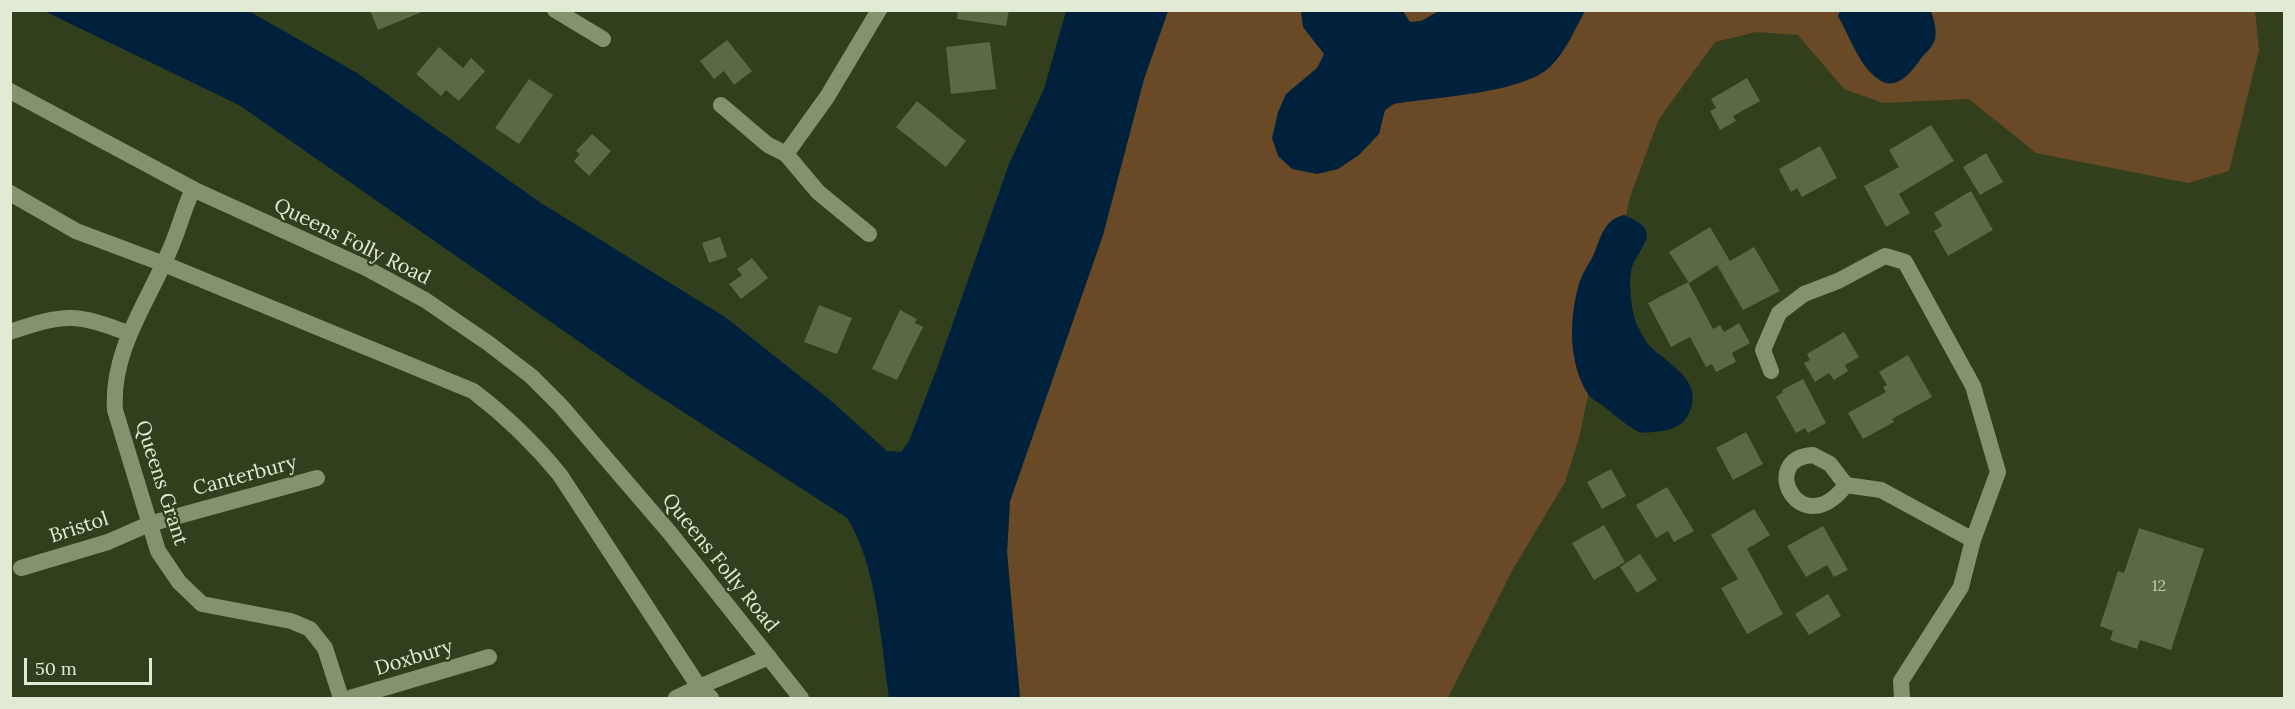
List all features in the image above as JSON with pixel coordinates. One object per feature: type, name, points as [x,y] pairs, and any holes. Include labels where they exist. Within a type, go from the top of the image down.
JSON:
[{"type":"street","points":[[555,10],[603,39]]},
{"type":"street","points":[[786,154],[827,97],[879,10]]},
{"type":"street","name":"Queens Folly Road","points":[[10,91],[193,189],[366,268],[425,300],[531,376],[561,406],[670,533],[801,699]]},
{"type":"street","points":[[721,105],[768,146],[786,154],[818,192],[869,234]]},
{"type":"street","name":"Queens Grant","points":[[193,189],[164,264],[130,334],[117,368],[114,389],[115,410],[158,551],[179,582],[202,604],[291,621],[309,629],[325,648],[341,699]]},
{"type":"street","points":[[10,193],[76,231],[164,264],[473,391],[501,412],[536,446],[560,475],[705,693]]},
{"type":"street","points":[[1771,371],[1763,350],[1779,313],[1804,294],[1885,256],[1905,262],[1974,386],[1998,472],[1973,540],[1961,587],[1901,681],[1902,699]]},
{"type":"street","points":[[10,332],[42,321],[73,317],[96,321],[130,334]]},
{"type":"street","name":"Canterbury","points":[[149,524],[317,478]]},
{"type":"street","points":[[1846,485],[1881,490],[1973,540]]},
{"type":"street","name":"Bristol","points":[[21,568],[108,542],[149,524]]},
{"type":"street","name":"Doxbury","points":[[350,699],[489,657]]},
{"type":"street","name":"Queens Folly Road","points":[[676,699],[705,693],[769,657]]},
{"type":"shaded area","points":[[1168,11],[2255,11],[2259,50],[2229,171],[2188,183],[2036,153],[1969,99],[1883,103],[1844,89],[1798,35],[1756,32],[1715,42],[1659,119],[1630,197],[1579,438],[1565,482],[1512,571],[1448,698],[1020,698],[1007,552],[1010,501],[1103,235],[1144,79]]},
{"type":"water","points":[[44,11],[249,11],[357,73],[541,203],[725,317],[829,399],[887,451],[901,452],[909,441],[937,368],[1009,164],[1044,89],[1066,11],[1168,11],[1144,79],[1103,235],[1010,501],[1007,552],[1020,698],[889,698],[871,581],[857,537],[847,518],[640,384],[239,105]]},
{"type":"water","points":[[1301,11],[1403,11],[1410,22],[1421,21],[1439,11],[1585,11],[1561,54],[1551,66],[1538,75],[1520,83],[1476,93],[1394,104],[1385,110],[1379,134],[1359,155],[1338,169],[1317,174],[1292,169],[1278,156],[1272,138],[1278,112],[1286,94],[1317,68],[1324,54],[1303,27]]},
{"type":"water","points":[[1840,11],[1931,11],[1936,35],[1934,42],[1914,68],[1903,78],[1898,82],[1885,83],[1871,73],[1860,58],[1838,16]]},
{"type":"water","points":[[1624,215],[1637,222],[1647,234],[1631,272],[1630,292],[1635,320],[1649,345],[1687,380],[1693,397],[1691,408],[1681,424],[1647,433],[1639,432],[1624,423],[1588,394],[1577,369],[1572,340],[1573,311],[1580,280],[1607,225],[1617,217]]},
{"type":"building","points":[[370,10],[424,10],[424,11],[378,30]]},
{"type":"building","points":[[958,10],[1009,10],[1006,26],[957,19]]},
{"type":"building","points":[[727,40],[752,71],[734,85],[724,71],[714,79],[700,61]]},
{"type":"building","points":[[990,42],[996,89],[951,94],[946,47]]},
{"type":"building","points":[[439,47],[463,68],[471,58],[485,71],[459,101],[446,90],[441,96],[416,74]]},
{"type":"building","points":[[1747,78],[1760,101],[1733,116],[1736,121],[1720,130],[1710,111],[1716,108],[1711,99]]},
{"type":"building","points":[[529,79],[553,95],[519,144],[495,128]]},
{"type":"building","points":[[917,101],[966,141],[946,167],[896,127]]},
{"type":"building","points":[[1931,125],[1954,161],[1899,194],[1910,213],[1886,227],[1864,186],[1899,167],[1889,150]]},
{"type":"building","points":[[592,134],[611,151],[589,176],[574,161],[580,154],[576,151]]},
{"type":"building","points":[[1820,146],[1837,178],[1802,197],[1797,188],[1791,192],[1779,169]]},
{"type":"building","points":[[1986,153],[2003,182],[1980,195],[1963,167]]},
{"type":"building","points":[[1971,191],[1993,230],[1948,256],[1934,231],[1942,226],[1934,213]]},
{"type":"building","points":[[1710,227],[1730,261],[1754,247],[1780,291],[1743,310],[1717,265],[1689,283],[1669,252]]},
{"type":"building","points":[[720,237],[727,257],[709,263],[702,243]]},
{"type":"building","points":[[752,258],[768,278],[741,299],[729,284],[742,275],[737,269]]},
{"type":"building","points":[[1688,282],[1713,329],[1720,325],[1724,332],[1739,323],[1750,343],[1732,353],[1736,362],[1716,372],[1712,364],[1706,367],[1690,337],[1671,347],[1648,303]]},
{"type":"building","points":[[819,305],[852,318],[837,354],[804,342]]},
{"type":"building","points":[[900,310],[917,319],[915,323],[923,327],[897,380],[872,369]]},
{"type":"building","points":[[1844,332],[1859,357],[1845,365],[1848,371],[1834,380],[1829,373],[1815,382],[1804,363],[1810,360],[1807,354]]},
{"type":"building","points":[[1908,355],[1932,397],[1892,419],[1894,422],[1863,439],[1848,413],[1886,392],[1883,387],[1887,385],[1879,372]]},
{"type":"building","points":[[1803,379],[1826,423],[1808,433],[1805,428],[1796,433],[1776,397],[1783,392],[1782,390]]},
{"type":"building","points":[[1746,432],[1763,464],[1733,480],[1716,448]]},
{"type":"building","points":[[1611,469],[1626,496],[1602,509],[1587,482]]},
{"type":"building","points":[[1667,487],[1694,531],[1674,542],[1668,531],[1656,538],[1636,505]]},
{"type":"building","points":[[1754,509],[1770,535],[1747,549],[1783,614],[1747,634],[1721,588],[1738,579],[1711,535]]},
{"type":"building","points":[[1604,525],[1625,562],[1594,580],[1572,543]]},
{"type":"building","points":[[1823,526],[1848,570],[1834,577],[1827,565],[1806,577],[1787,546]]},
{"type":"building","points":[[2139,528],[2204,549],[2171,650],[2140,640],[2137,649],[2110,640],[2113,631],[2100,626],[2118,571],[2124,573]]},
{"type":"building","points":[[1640,554],[1657,580],[1637,593],[1620,567]]},
{"type":"building","points":[[1828,594],[1841,616],[1809,635],[1795,614]]}]
